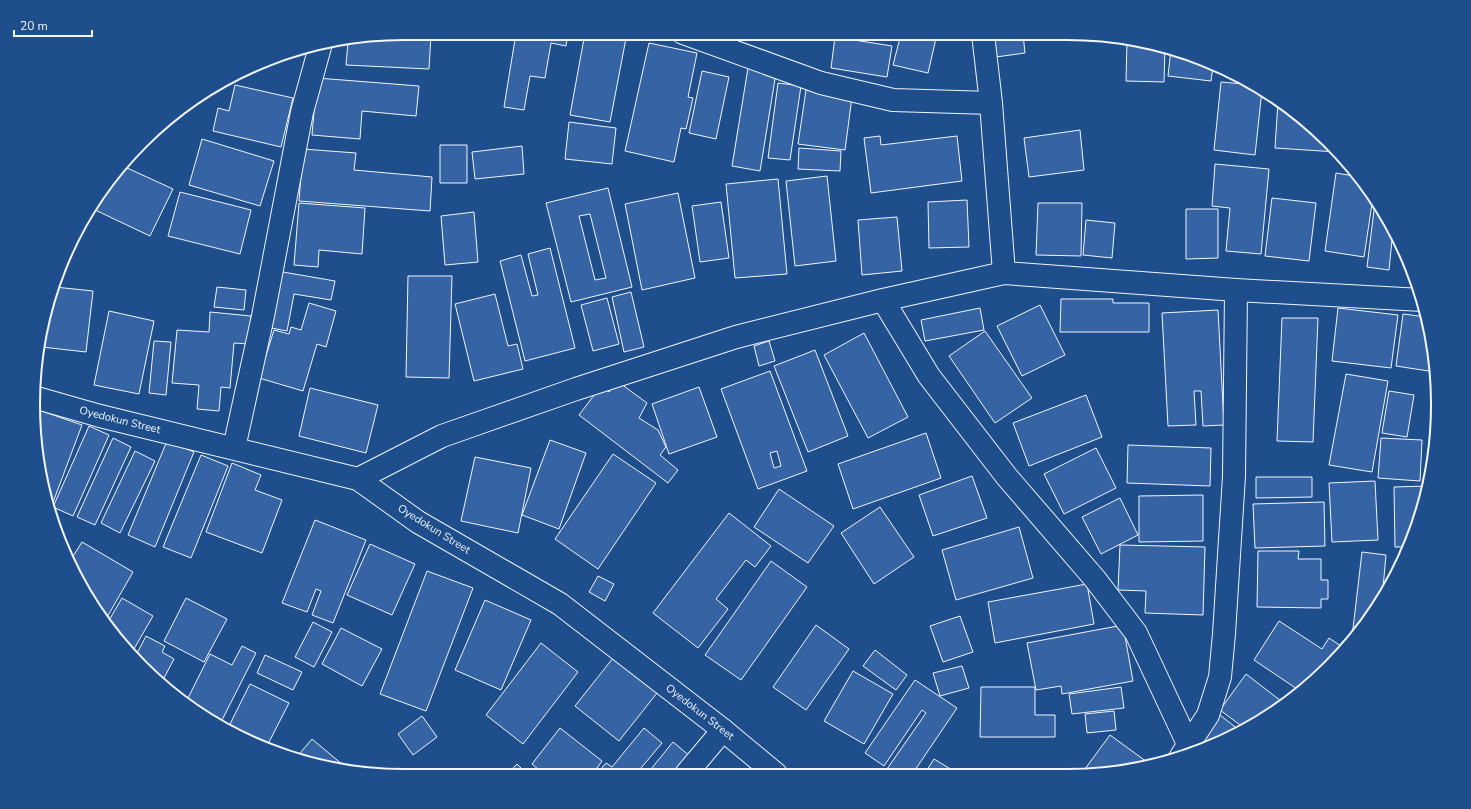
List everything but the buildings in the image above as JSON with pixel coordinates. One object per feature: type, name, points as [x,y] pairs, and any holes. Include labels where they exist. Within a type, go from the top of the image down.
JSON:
[{"type":"street","points":[[703,40],[821,82],[893,100],[991,103]]},
{"type":"street","points":[[984,40],[991,103],[1004,273]]},
{"type":"street","points":[[234,448],[263,316],[302,112],[319,50]]},
{"type":"street","points":[[358,479],[442,436],[576,389],[736,337],[883,300],[1004,273],[1236,290],[1416,300]]},
{"type":"street","points":[[1186,749],[1208,715],[1220,676],[1234,476],[1236,290]]},
{"type":"street","points":[[883,300],[929,376],[1007,477],[1095,579],[1136,633],[1183,750]]},
{"type":"street","name":"Oyedokun Street","points":[[40,399],[100,416],[358,479],[418,522],[560,604],[723,730],[770,769]]},
{"type":"street","points":[[690,769],[723,730]]}]
